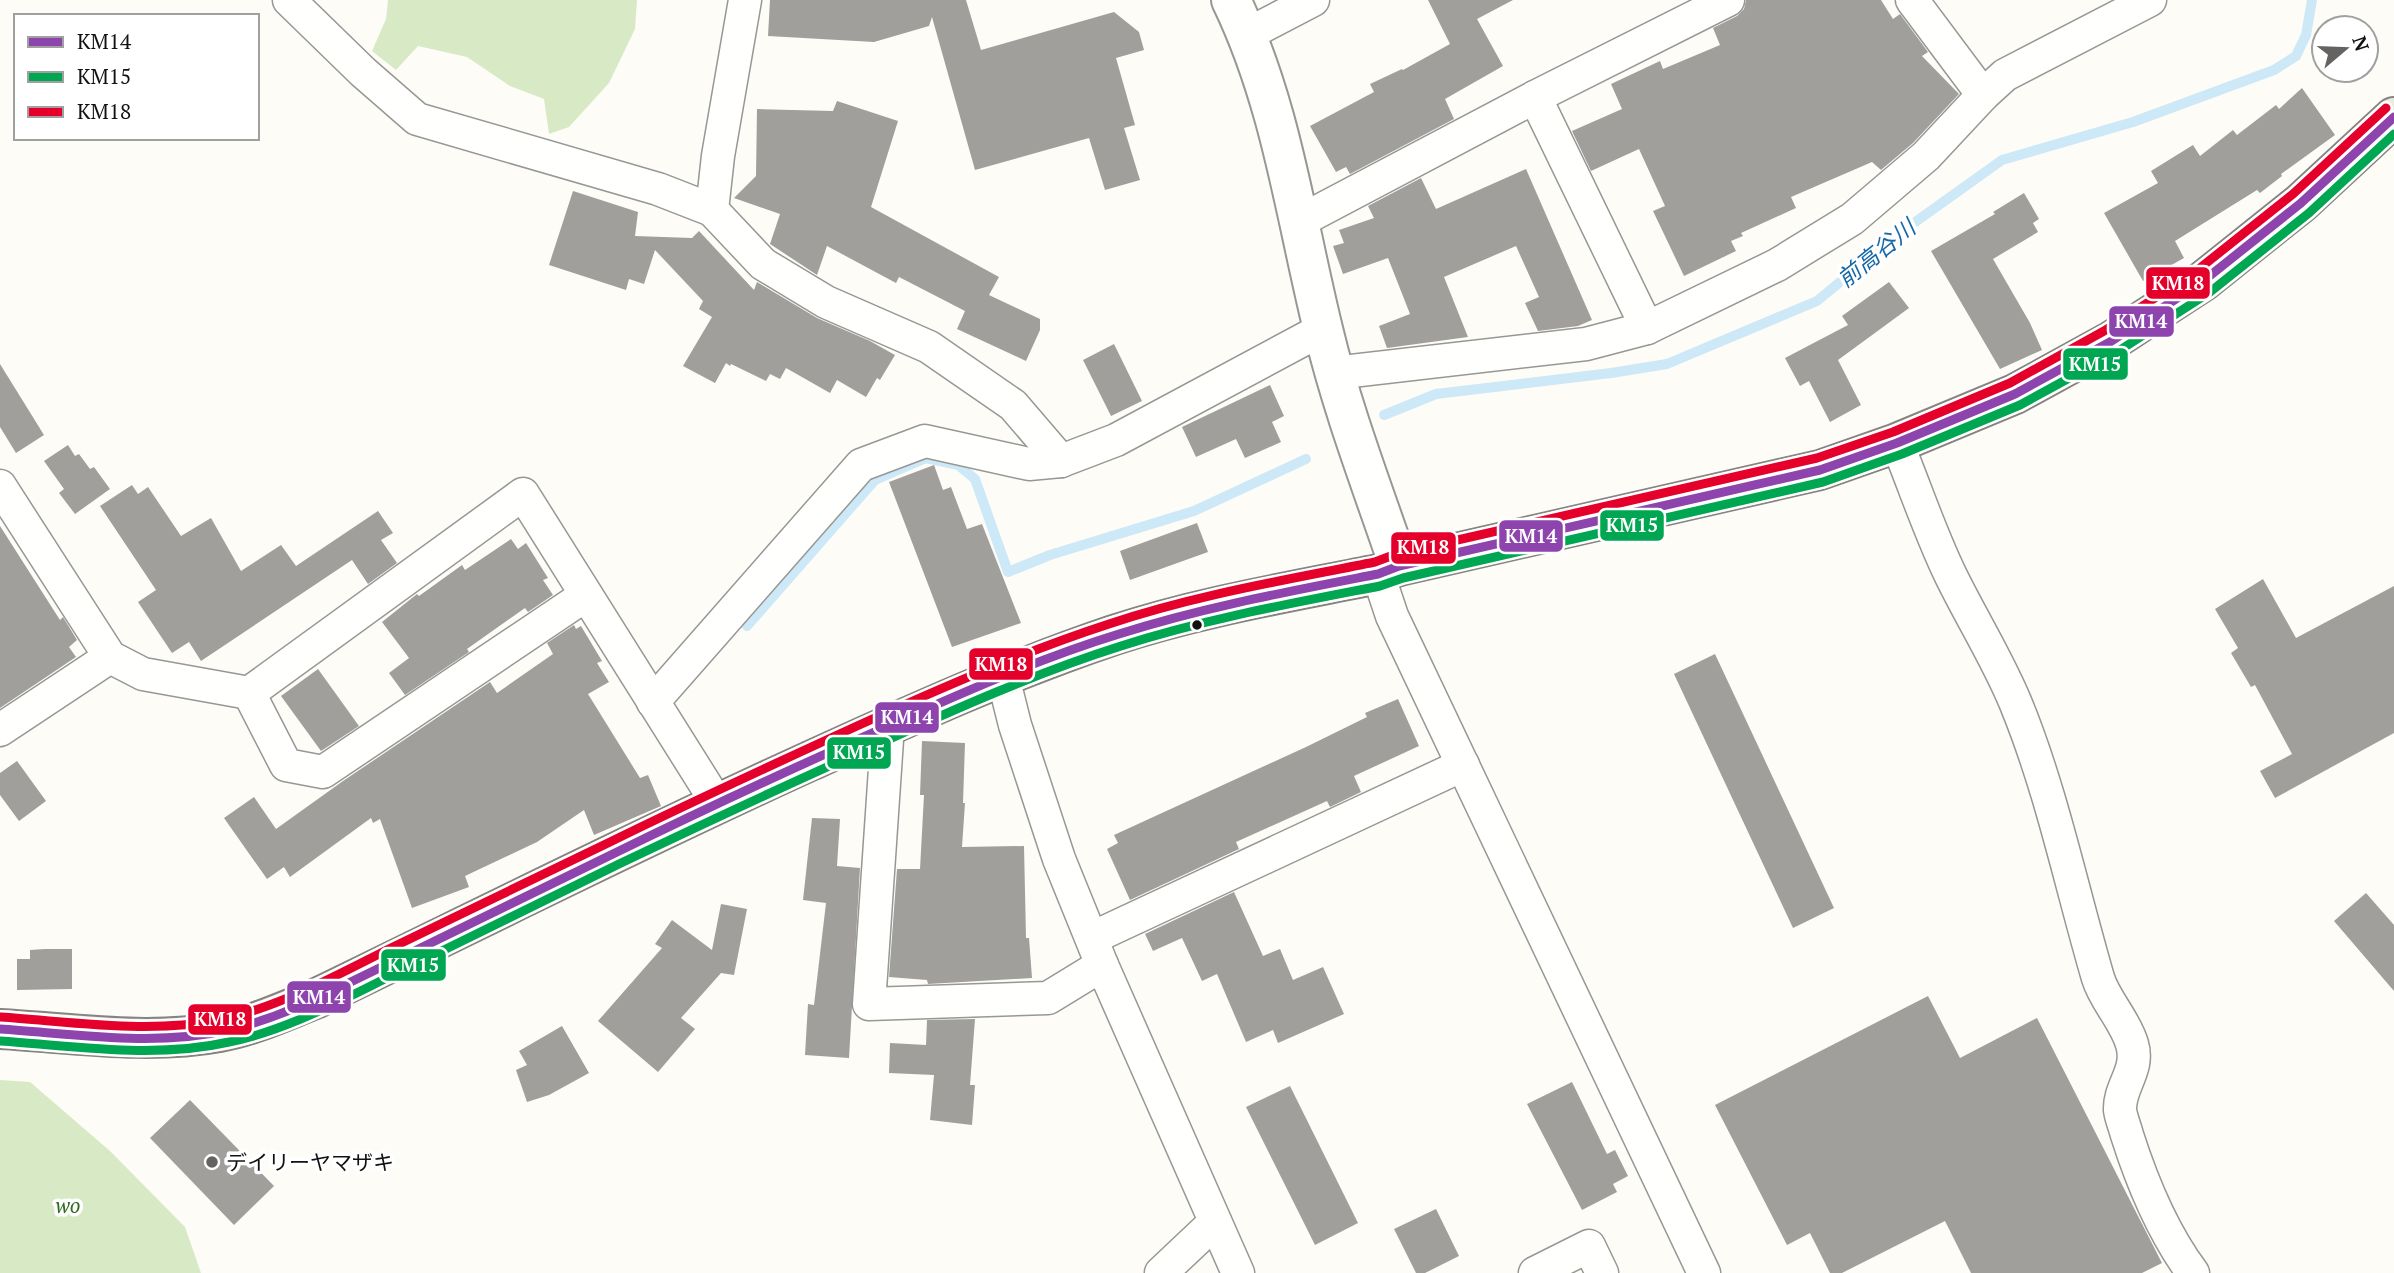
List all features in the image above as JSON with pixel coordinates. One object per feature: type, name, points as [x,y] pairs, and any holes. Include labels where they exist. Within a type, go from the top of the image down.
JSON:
[{"type":"main road","points":[[0,1029],[173,1038],[222,1032],[262,1020],[315,999],[717,803],[888,725],[1114,635],[1192,614],[1820,470],[1897,443],[2015,394],[2110,342],[2202,282],[2301,202],[2394,117]]},
{"type":"street","points":[[289,0],[363,72],[417,119],[658,189],[712,209],[763,264],[826,302],[929,347],[1013,405],[1061,461]]},
{"type":"street","points":[[712,209],[718,156],[745,0]]},
{"type":"street","points":[[1231,0],[1248,34],[1269,93],[1323,330],[1388,570],[1392,616],[1704,1273]]},
{"type":"street","points":[[1248,34],[1313,0]]},
{"type":"street","points":[[1300,221],[1535,97],[1728,0]]},
{"type":"street","points":[[1912,0],[1983,95]]},
{"type":"street","points":[[1334,373],[1586,344],[1647,328],[1777,265],[1852,219],[1926,156],[2005,75],[2150,0]]},
{"type":"street","points":[[1535,97],[1647,328]]},
{"type":"street","points":[[653,702],[861,465],[925,441],[1029,464],[1061,461],[1116,440],[1323,330]]},
{"type":"street","points":[[1897,443],[1950,574],[2015,702],[2038,765],[2099,981],[2123,1022],[2133,1046],[2133,1072],[2121,1096],[2120,1112],[2135,1159],[2155,1205],[2181,1257],[2193,1273]]},
{"type":"street","points":[[0,485],[110,657],[143,674],[248,693],[523,494],[717,803]]},
{"type":"street","points":[[248,693],[286,765],[323,772],[586,595]]},
{"type":"street","points":[[0,730],[110,657]]},
{"type":"street","points":[[1003,677],[1015,725],[1059,859],[1238,1273]]},
{"type":"street","points":[[888,725],[869,1004],[1048,998],[1097,952],[1463,765]]},
{"type":"street","points":[[1161,1273],[1215,1222]]},
{"type":"street","points":[[1535,1273],[1589,1246],[1602,1273]]},
{"type":"green space","points":[[388,0],[637,0],[635,29],[609,83],[569,127],[549,134],[544,99],[510,86],[467,57],[418,46],[396,70],[372,51],[386,19]]},
{"type":"green space","name":"wo","points":[[0,1080],[30,1082],[110,1151],[185,1227],[201,1273],[0,1273]]},
{"type":"building","points":[[770,0],[966,0],[981,50],[1114,12],[1139,32],[1144,50],[1116,58],[1135,125],[1124,128],[1140,180],[1105,190],[1089,138],[975,170],[932,17],[929,26],[874,42],[768,36]]},
{"type":"building","points":[[1428,0],[1513,0],[1477,19],[1503,66],[1445,99],[1454,119],[1350,174],[1346,167],[1336,172],[1310,126],[1374,92],[1370,84],[1403,70],[1450,44]]},
{"type":"building","points":[[1746,0],[1881,0],[1893,19],[1900,14],[1928,52],[1922,56],[1959,94],[1913,143],[1881,170],[1872,162],[1791,197],[1796,208],[1741,233],[1743,236],[1731,241],[1736,251],[1684,276],[1653,211],[1665,206],[1639,149],[1591,171],[1572,131],[1622,109],[1611,84],[1660,61],[1663,69],[1720,45],[1713,28],[1737,16],[1744,9]]},
{"type":"building","points":[[2302,88],[2335,135],[2281,174],[2282,176],[2260,193],[2257,190],[2175,241],[2184,258],[2143,281],[2104,213],[2158,183],[2151,171],[2193,145],[2200,156],[2233,130],[2237,135],[2276,105],[2279,109]]},
{"type":"building","points":[[837,101],[898,121],[871,207],[999,277],[989,295],[1040,319],[1040,330],[1026,361],[957,329],[965,311],[899,277],[896,283],[827,246],[817,275],[770,244],[780,214],[734,198],[756,176],[757,109],[833,111]]},
{"type":"building","points":[[1526,169],[1592,320],[1578,326],[1538,331],[1525,303],[1539,297],[1516,246],[1444,277],[1468,337],[1387,348],[1379,326],[1410,314],[1388,258],[1343,274],[1333,246],[1344,243],[1339,230],[1374,218],[1368,206],[1421,178],[1436,209]]},
{"type":"building","points":[[573,191],[638,212],[635,236],[692,238],[699,231],[754,290],[757,282],[817,318],[895,355],[866,397],[837,380],[830,393],[786,368],[780,379],[770,374],[766,381],[726,363],[715,383],[683,366],[712,317],[699,309],[703,301],[655,250],[644,284],[629,279],[626,290],[549,265]]},
{"type":"building","points":[[2024,193],[2039,219],[2033,223],[2038,232],[1993,259],[2030,323],[2042,350],[2000,369],[1931,251],[1995,214],[1993,212]]},
{"type":"building","points":[[1889,282],[1909,308],[1838,360],[1861,405],[1830,422],[1809,381],[1800,386],[1785,358],[1848,325],[1842,316]]},
{"type":"building","points":[[1114,344],[1142,401],[1111,416],[1083,360]]},
{"type":"building","points":[[0,364],[44,435],[16,453],[0,427]]},
{"type":"building","points":[[1270,385],[1284,416],[1272,422],[1281,442],[1245,458],[1236,439],[1196,457],[1182,427]]},
{"type":"building","points":[[68,445],[75,456],[79,454],[90,469],[94,467],[110,489],[75,514],[59,493],[64,489],[44,461]]},
{"type":"building","points":[[934,465],[943,490],[951,487],[967,529],[982,524],[1021,623],[952,647],[889,482]]},
{"type":"building","points":[[132,485],[138,494],[148,487],[181,536],[211,518],[241,571],[281,545],[296,566],[378,511],[393,533],[381,540],[397,563],[368,584],[352,560],[201,661],[189,642],[172,653],[138,602],[156,590],[100,506]]},
{"type":"building","points":[[1197,523],[1208,552],[1130,580],[1120,551]]},
{"type":"building","points":[[0,526],[60,620],[63,617],[77,640],[69,647],[76,657],[0,708]]},
{"type":"building","points":[[511,539],[518,549],[526,543],[548,578],[543,580],[553,595],[528,612],[525,608],[467,649],[469,652],[405,695],[389,673],[409,658],[382,622],[417,594],[419,596],[462,565],[465,570]]},
{"type":"building","points":[[2263,579],[2296,638],[2394,586],[2394,733],[2275,798],[2260,771],[2292,754],[2255,685],[2251,687],[2231,653],[2238,648],[2215,609]]},
{"type":"building","points":[[574,625],[576,629],[581,626],[602,661],[597,663],[609,682],[588,694],[640,778],[648,775],[661,806],[594,835],[584,810],[537,842],[465,876],[469,887],[412,908],[380,819],[373,823],[371,818],[290,877],[284,867],[267,879],[224,818],[254,797],[276,829],[490,682],[497,693],[553,654],[547,643]]},
{"type":"building","points":[[1715,654],[1834,908],[1793,928],[1674,674]]},
{"type":"building","points":[[318,669],[359,726],[321,751],[281,696]]},
{"type":"building","points":[[1398,699],[1419,746],[1354,776],[1361,792],[1330,807],[1327,801],[1236,842],[1239,849],[1130,900],[1107,849],[1118,843],[1114,835],[1306,747],[1367,717],[1365,713]]},
{"type":"building","points":[[922,741],[965,743],[962,847],[1024,846],[1026,938],[1029,938],[1032,978],[928,984],[927,980],[889,977],[897,869],[920,869],[924,795],[920,795]]},
{"type":"building","points":[[17,761],[46,801],[19,821],[0,795],[0,773]]},
{"type":"building","points":[[812,818],[840,819],[837,866],[860,868],[849,1058],[805,1055],[808,1004],[814,1005],[826,903],[803,900]]},
{"type":"building","points":[[1234,892],[1263,956],[1280,949],[1293,980],[1323,967],[1344,1014],[1278,1043],[1273,1030],[1246,1042],[1217,974],[1202,981],[1182,938],[1153,951],[1145,934]]},
{"type":"building","points":[[2366,893],[2394,925],[2394,991],[2334,921]]},
{"type":"building","points":[[721,904],[747,909],[734,975],[721,973],[681,1018],[695,1029],[658,1072],[598,1021],[662,948],[655,944],[672,920],[712,950]]},
{"type":"building","points":[[72,949],[72,989],[17,990],[17,959],[30,959],[30,950]]},
{"type":"building","points":[[1928,996],[1960,1058],[2037,1018],[2162,1263],[2142,1273],[1971,1273],[1945,1221],[1842,1273],[1830,1273],[1810,1233],[1787,1245],[1715,1105]]},
{"type":"building","points":[[975,1019],[970,1085],[975,1085],[972,1125],[930,1120],[934,1075],[889,1073],[890,1043],[926,1045],[927,1020]]},
{"type":"building","points":[[562,1026],[589,1073],[549,1095],[527,1102],[516,1070],[527,1065],[519,1051]]},
{"type":"building","points":[[1572,1082],[1607,1154],[1615,1150],[1628,1176],[1613,1184],[1617,1192],[1582,1210],[1527,1104]]},
{"type":"building","points":[[1290,1086],[1358,1223],[1315,1245],[1246,1107]]},
{"type":"building","name":"デイリーヤマザキ","points":[[190,1100],[274,1186],[234,1225],[150,1138]]},
{"type":"building","points":[[1436,1209],[1459,1256],[1425,1273],[1416,1273],[1394,1229]]},
{"type":"waterway","name":"前高谷川","points":[[1384,415],[1436,394],[1667,364],[1817,301],[1897,235],[2002,160],[2133,122],[2274,70],[2296,56],[2306,35],[2312,0]]},
{"type":"waterway","points":[[747,626],[875,480],[926,458],[958,465],[975,479],[1008,572],[1050,555],[1194,511],[1306,459]]},
{"type":"transit line","name":"KM18","points":[[1,1017],[86,1024],[172,1026],[228,1018],[249,1012],[311,987],[671,812],[857,726],[919,698],[1077,635],[1207,596],[1375,562],[1396,554],[1817,458],[1893,432],[2010,383],[2104,331],[2195,272],[2293,194],[2386,108]]},
{"type":"transit line","name":"KM14","points":[[0,1029],[86,1036],[172,1038],[250,1024],[332,991],[793,769],[953,697],[1091,643],[1215,608],[1378,574],[1399,566],[1820,470],[1897,443],[2015,394],[2110,342],[2202,282],[2301,203],[2394,117]]},
{"type":"transit line","name":"KM15","points":[[0,1041],[86,1048],[172,1050],[251,1037],[337,1002],[619,864],[810,775],[965,705],[1089,657],[1153,636],[1217,620],[1380,586],[1403,578],[1823,482],[1902,454],[2020,405],[2117,352],[2210,292],[2309,213],[2394,134]]},
{"type":"place","name":"デイリーヤマザキ","points":[[212,1162]]}]
